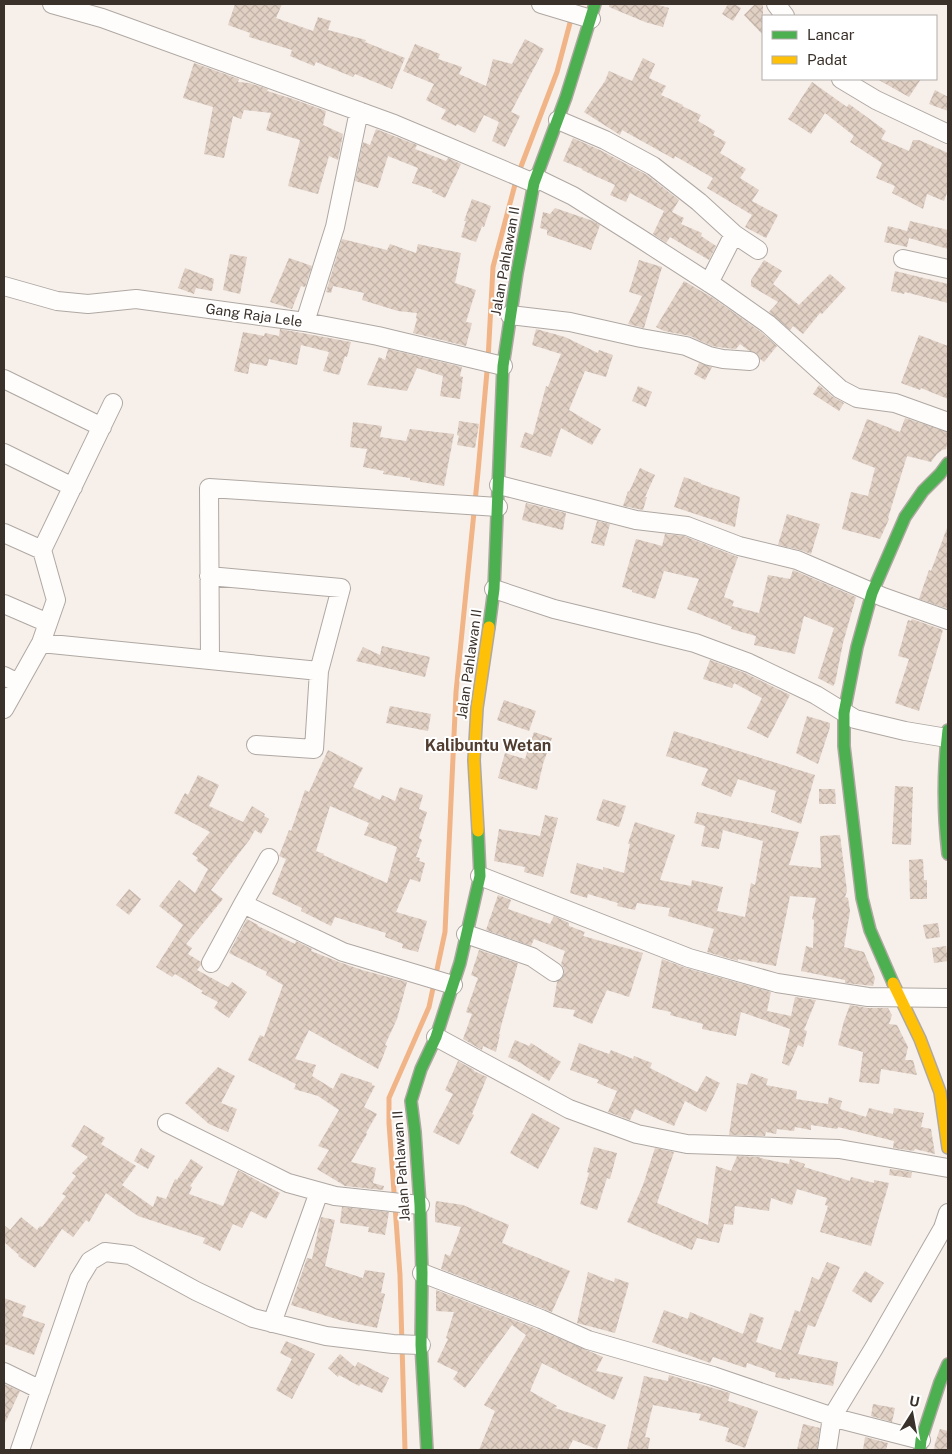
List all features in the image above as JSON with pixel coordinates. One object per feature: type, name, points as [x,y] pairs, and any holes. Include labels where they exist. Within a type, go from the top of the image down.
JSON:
[{"type":"street","points":[[52,4],[102,18],[359,111],[573,196],[709,283],[768,324],[840,389],[857,398],[895,403],[948,422]]},
{"type":"street","points":[[776,4],[784,15]]},
{"type":"street","points":[[549,6],[589,13]]},
{"type":"street","name":"Jalan Pahlawan II","points":[[427,1450],[418,1346],[422,1273],[414,1204],[415,1132],[411,1101],[421,1069],[436,1037],[448,984],[460,963],[480,876],[474,760],[477,708],[494,589],[502,366],[526,178],[558,120],[589,13]]},
{"type":"street","points":[[843,80],[876,100],[948,134]]},
{"type":"street","points":[[305,322],[335,227],[359,111]]},
{"type":"street","points":[[558,120],[605,140],[653,166],[699,202],[734,234],[758,250]]},
{"type":"street","points":[[709,283],[734,234]]},
{"type":"street","points":[[904,259],[948,269]]},
{"type":"street","name":"Gang Raja Lele","points":[[4,286],[56,301],[88,304],[136,299],[305,322],[378,336],[502,366]]},
{"type":"street","points":[[510,315],[570,322],[686,346],[709,356],[750,361]]},
{"type":"street","points":[[4,379],[102,427]]},
{"type":"street","points":[[4,709],[11,680],[41,643],[56,600],[42,550],[113,403]]},
{"type":"street","points":[[4,453],[73,486]]},
{"type":"street","points":[[948,463],[923,491],[905,517],[856,647],[844,746],[862,898],[870,930],[904,998],[940,1092],[948,1148]]},
{"type":"street","points":[[499,485],[636,520],[687,526],[739,546],[797,560],[877,595],[948,620]]},
{"type":"street","points":[[210,660],[208,488],[498,507]]},
{"type":"street","points":[[4,533],[42,550]]},
{"type":"street","points":[[209,576],[341,588],[319,671],[314,749],[256,745]]},
{"type":"street","points":[[494,589],[554,609],[696,644],[749,663],[816,695],[849,716],[905,731],[948,734],[944,784],[948,854]]},
{"type":"street","points":[[4,604],[48,623]]},
{"type":"street","points":[[41,643],[319,671]]},
{"type":"street","points":[[211,963],[269,858]]},
{"type":"street","points":[[480,876],[689,958],[777,983],[868,997],[947,998]]},
{"type":"street","points":[[242,904],[344,952],[448,984]]},
{"type":"street","points":[[466,934],[532,957],[554,972]]},
{"type":"street","points":[[436,1037],[569,1109],[637,1134],[687,1144],[839,1149],[948,1168]]},
{"type":"street","points":[[167,1123],[288,1183],[335,1196],[414,1204]]},
{"type":"street","points":[[272,1323],[319,1192]]},
{"type":"street","points":[[827,1450],[836,1418],[943,1228],[948,1213]]},
{"type":"street","points":[[20,1450],[79,1279],[90,1261],[105,1252],[130,1255],[196,1291],[253,1318],[326,1336],[418,1346]]},
{"type":"street","points":[[422,1273],[541,1319],[588,1340],[713,1376],[921,1445],[940,1382],[948,1364]]},
{"type":"street","points":[[4,1372],[41,1390]]},
{"type":"building","points":[[235,4],[282,4],[276,18],[313,31],[318,17],[331,21],[328,30],[366,40],[365,42],[405,58],[392,89],[355,74],[353,77],[316,62],[314,66],[290,56],[292,50],[249,37],[250,33],[228,25]]},
{"type":"building","points":[[609,4],[655,4],[669,8],[663,27],[645,22],[609,7]]},
{"type":"building","points":[[728,4],[734,4],[741,8],[733,21],[722,14]]},
{"type":"building","points":[[755,4],[763,4],[762,34],[744,15]]},
{"type":"building","points":[[525,39],[544,49],[511,112],[520,116],[505,147],[492,141],[499,122],[484,115],[475,133],[441,119],[446,110],[426,100],[434,84],[403,71],[415,44],[440,54],[438,59],[462,67],[459,74],[486,86],[493,59],[512,64]]},
{"type":"building","points":[[643,58],[655,64],[649,78],[666,86],[661,95],[701,115],[698,121],[715,131],[713,135],[726,142],[720,153],[746,169],[740,178],[759,190],[752,201],[778,215],[766,238],[745,227],[752,215],[707,188],[713,178],[675,156],[674,159],[622,130],[620,135],[584,112],[605,81],[609,71],[632,81]]},
{"type":"building","points":[[194,63],[239,79],[238,82],[249,83],[268,89],[267,91],[326,111],[323,125],[343,134],[338,160],[329,156],[318,194],[288,186],[300,140],[266,130],[271,113],[244,110],[241,119],[233,116],[224,158],[204,154],[213,107],[183,98]]},
{"type":"building","points":[[879,80],[920,80],[909,97]]},
{"type":"building","points":[[812,82],[847,107],[849,104],[886,131],[881,139],[909,151],[913,140],[919,140],[948,153],[948,190],[944,201],[927,194],[923,209],[892,193],[895,186],[876,178],[882,163],[850,142],[854,136],[825,113],[811,134],[788,119]]},
{"type":"building","points":[[935,90],[948,97],[948,111],[929,104]]},
{"type":"building","points":[[376,129],[417,145],[415,149],[446,161],[448,158],[461,164],[445,198],[432,192],[433,190],[412,183],[418,168],[388,156],[378,188],[355,181],[363,142],[370,145]]},
{"type":"building","points":[[573,138],[647,175],[679,200],[672,212],[684,218],[681,224],[702,233],[701,236],[716,246],[709,260],[670,237],[666,243],[653,234],[664,211],[630,193],[626,202],[610,195],[615,185],[563,161]]},
{"type":"building","points":[[472,199],[491,206],[484,227],[482,226],[476,242],[461,237],[466,221],[464,221]]},
{"type":"building","points":[[555,208],[600,225],[591,250],[547,235],[547,230],[540,228],[543,212],[550,214]]},
{"type":"building","points":[[910,221],[948,230],[948,249],[909,238],[907,247],[884,242],[888,226],[907,231]]},
{"type":"building","points":[[342,239],[387,250],[390,244],[416,253],[418,244],[461,253],[455,283],[476,290],[466,322],[472,323],[466,346],[413,333],[417,313],[398,311],[362,300],[364,293],[333,286],[331,293],[326,292]]},
{"type":"building","points":[[230,254],[247,257],[240,294],[223,290]]},
{"type":"building","points":[[289,258],[312,266],[305,287],[301,286],[292,309],[270,302]]},
{"type":"building","points":[[639,260],[662,267],[644,328],[628,324],[642,296],[629,292]]},
{"type":"building","points":[[764,260],[782,271],[773,284],[799,305],[830,274],[846,288],[822,314],[820,313],[803,334],[793,326],[790,330],[769,312],[778,302],[751,286],[751,280]]},
{"type":"building","points":[[185,268],[214,279],[212,291],[196,288],[194,294],[178,288]]},
{"type":"building","points":[[895,271],[948,284],[948,303],[905,292],[904,294],[891,291]]},
{"type":"building","points":[[684,281],[713,298],[761,332],[777,346],[764,362],[756,353],[740,344],[736,349],[712,346],[690,336],[664,331],[656,327]]},
{"type":"building","points":[[280,329],[351,342],[339,375],[323,371],[329,352],[301,345],[297,365],[269,359],[267,366],[250,363],[248,374],[234,371],[243,332],[264,336],[265,333],[279,336]]},
{"type":"building","points":[[536,329],[565,337],[598,353],[599,350],[613,355],[606,377],[585,371],[569,410],[601,429],[592,445],[561,428],[551,457],[520,447],[525,432],[533,435],[546,386],[548,387],[561,354],[532,345]]},
{"type":"building","points":[[919,335],[948,346],[948,399],[921,388],[920,390],[901,383]]},
{"type":"building","points":[[388,349],[462,367],[460,376],[463,377],[460,399],[440,396],[443,376],[417,368],[407,391],[367,385],[379,357],[385,360]]},
{"type":"building","points":[[699,363],[712,367],[705,380],[694,374]]},
{"type":"building","points":[[819,385],[833,397],[844,403],[839,411],[813,394]]},
{"type":"building","points":[[638,386],[652,392],[646,407],[632,401]]},
{"type":"building","points":[[905,418],[948,432],[946,449],[937,454],[931,462],[907,456],[889,519],[880,539],[842,529],[851,492],[868,496],[875,468],[852,459],[867,419],[900,432]]},
{"type":"building","points":[[459,421],[479,424],[475,448],[457,445]]},
{"type":"building","points":[[353,422],[382,426],[380,437],[406,441],[410,429],[454,434],[444,486],[383,474],[384,471],[363,467],[367,449],[350,447]]},
{"type":"building","points":[[640,468],[655,475],[645,497],[647,497],[643,510],[623,506],[628,491]]},
{"type":"building","points":[[684,477],[740,497],[735,527],[674,507]]},
{"type":"building","points":[[526,503],[566,513],[563,530],[522,520]]},
{"type":"building","points":[[787,514],[820,524],[811,554],[778,545]]},
{"type":"building","points":[[597,521],[610,524],[604,546],[591,543]]},
{"type":"building","points":[[948,529],[948,609],[919,599]]},
{"type":"building","points":[[665,534],[684,536],[738,557],[724,597],[734,601],[732,606],[759,613],[768,575],[790,579],[793,570],[856,597],[833,686],[818,678],[834,628],[804,616],[795,654],[754,645],[756,636],[731,629],[732,627],[687,609],[699,579],[664,571],[655,599],[622,587],[636,539],[662,546]]},
{"type":"building","points":[[912,619],[943,630],[919,711],[895,703],[909,659],[898,656],[908,620],[911,621]]},
{"type":"building","points":[[382,646],[430,657],[425,677],[356,661],[363,647],[380,655]]},
{"type":"building","points":[[710,660],[745,673],[790,695],[768,738],[747,728],[762,698],[734,683],[732,688],[703,679]]},
{"type":"building","points":[[504,700],[536,711],[529,731],[497,720]]},
{"type":"building","points":[[390,706],[431,714],[428,731],[386,723]]},
{"type":"building","points":[[807,716],[830,723],[818,764],[796,753]]},
{"type":"building","points":[[674,731],[815,775],[801,824],[771,812],[776,791],[738,779],[731,797],[701,785],[708,769],[666,756]]},
{"type":"building","points":[[534,732],[552,738],[537,790],[498,778],[505,753],[525,759]]},
{"type":"building","points":[[328,750],[363,768],[353,787],[380,800],[382,795],[395,801],[400,787],[423,795],[419,809],[427,812],[419,838],[422,840],[416,857],[420,858],[419,861],[425,863],[420,882],[410,879],[396,912],[427,921],[418,952],[402,948],[403,944],[385,937],[386,933],[335,917],[331,926],[301,911],[302,908],[272,894],[286,859],[279,856],[289,830],[291,831],[305,790],[309,792]],"holes":[[[330,806],[369,823],[364,835],[397,847],[387,883],[316,851]]]},
{"type":"building","points":[[198,775],[219,785],[209,806],[243,822],[252,806],[265,814],[264,816],[269,819],[261,834],[255,830],[211,890],[223,899],[186,944],[192,948],[188,954],[201,962],[197,970],[228,987],[232,982],[247,992],[229,1018],[214,1008],[218,1002],[201,993],[203,991],[175,974],[172,977],[156,967],[183,925],[159,906],[179,880],[195,893],[208,869],[196,860],[198,858],[192,854],[210,832],[174,813],[185,793],[188,795]]},
{"type":"building","points":[[895,786],[913,787],[911,845],[892,844]]},
{"type":"building","points":[[819,789],[835,789],[836,804],[819,804]]},
{"type":"building","points":[[603,799],[626,806],[619,827],[596,820]]},
{"type":"building","points":[[697,812],[799,832],[789,865],[821,868],[820,836],[840,835],[847,891],[845,897],[848,898],[850,911],[844,947],[864,952],[875,978],[873,986],[845,983],[845,980],[801,971],[806,946],[813,948],[814,920],[812,919],[816,898],[790,896],[776,966],[738,959],[738,961],[707,952],[714,929],[668,916],[670,908],[637,903],[635,910],[617,906],[618,903],[588,894],[587,898],[570,893],[577,863],[624,873],[630,844],[628,844],[635,822],[675,835],[660,880],[691,886],[692,880],[723,887],[717,911],[745,917],[751,883],[755,885],[763,841],[723,830],[719,849],[701,846],[705,826],[694,823]]},
{"type":"building","points":[[545,815],[558,818],[543,877],[524,872],[525,867],[494,861],[499,829],[540,836]]},
{"type":"building","points":[[923,859],[924,880],[927,880],[927,899],[910,899],[909,860]]},
{"type":"building","points":[[129,889],[141,899],[129,915],[116,905]]},
{"type":"building","points":[[498,895],[511,900],[508,909],[550,924],[554,916],[569,923],[569,926],[585,932],[583,936],[643,953],[629,997],[607,990],[592,1024],[573,1016],[575,1010],[553,1007],[557,982],[564,973],[564,968],[561,964],[565,951],[534,939],[531,946],[486,930]]},
{"type":"building","points":[[247,919],[295,944],[296,941],[312,949],[311,951],[362,970],[407,982],[397,1019],[385,1045],[387,1046],[378,1069],[309,1030],[295,1059],[316,1065],[312,1076],[333,1089],[341,1073],[372,1083],[375,1086],[364,1107],[377,1114],[351,1162],[376,1168],[373,1183],[384,1186],[383,1190],[345,1186],[317,1169],[329,1150],[318,1146],[339,1110],[318,1096],[294,1089],[296,1084],[248,1060],[260,1035],[264,1037],[283,985],[266,975],[267,972],[229,953]]},
{"type":"building","points":[[938,923],[940,937],[926,939],[923,925]]},
{"type":"building","points":[[946,946],[948,961],[934,963],[932,948]]},
{"type":"building","points":[[479,950],[518,963],[496,1052],[483,1046],[482,1050],[463,1039],[472,1014],[466,1012],[478,978],[471,975]]},
{"type":"building","points":[[662,959],[686,968],[771,992],[767,1011],[791,1016],[795,997],[816,1000],[804,1030],[807,1031],[803,1047],[798,1045],[789,1066],[782,1063],[790,1029],[741,1012],[736,1036],[702,1029],[703,1024],[670,1015],[671,1012],[652,1008]]},
{"type":"building","points":[[850,1005],[868,1008],[888,1008],[892,1015],[889,1024],[897,1025],[908,1047],[905,1060],[913,1060],[917,1075],[881,1069],[879,1084],[859,1082],[863,1052],[838,1045]]},
{"type":"building","points":[[515,1040],[529,1046],[531,1043],[561,1062],[549,1081],[508,1057]]},
{"type":"building","points":[[579,1043],[609,1054],[611,1050],[633,1059],[634,1056],[652,1063],[650,1068],[697,1092],[706,1076],[720,1083],[706,1112],[685,1101],[674,1126],[635,1109],[630,1120],[608,1112],[617,1091],[597,1083],[599,1080],[570,1070]]},
{"type":"building","points":[[458,1061],[487,1077],[472,1114],[474,1115],[459,1145],[433,1132],[453,1094],[445,1090]]},
{"type":"building","points":[[218,1067],[235,1076],[221,1103],[237,1109],[228,1132],[209,1124],[185,1103]]},
{"type":"building","points":[[751,1073],[768,1079],[766,1085],[797,1091],[796,1099],[828,1104],[829,1097],[842,1101],[840,1109],[866,1117],[869,1108],[893,1114],[894,1108],[924,1113],[921,1127],[931,1129],[935,1154],[915,1149],[914,1151],[893,1148],[894,1141],[838,1127],[837,1129],[811,1125],[811,1130],[795,1127],[794,1131],[777,1129],[776,1134],[766,1132],[765,1136],[729,1135],[737,1083],[747,1085]]},
{"type":"building","points":[[532,1113],[560,1128],[538,1169],[510,1153]]},
{"type":"building","points":[[84,1125],[105,1138],[101,1144],[136,1166],[122,1185],[153,1207],[157,1196],[166,1199],[175,1179],[177,1180],[191,1159],[203,1167],[190,1186],[192,1187],[189,1194],[223,1206],[238,1170],[280,1193],[266,1219],[251,1211],[242,1228],[233,1224],[220,1251],[203,1243],[205,1238],[138,1216],[106,1193],[89,1222],[86,1220],[73,1237],[62,1229],[35,1268],[18,1256],[4,1242],[4,1225],[10,1230],[21,1217],[37,1230],[40,1226],[42,1227],[66,1196],[62,1194],[76,1176],[72,1173],[88,1157],[71,1146]]},
{"type":"building","points":[[594,1147],[617,1153],[610,1179],[607,1178],[597,1210],[580,1204]]},
{"type":"building","points":[[141,1148],[155,1156],[148,1169],[134,1161]]},
{"type":"building","points":[[655,1148],[674,1152],[657,1203],[708,1225],[716,1166],[731,1171],[737,1156],[760,1157],[789,1164],[790,1159],[805,1164],[804,1167],[850,1181],[851,1177],[874,1183],[874,1180],[889,1183],[871,1246],[820,1232],[828,1206],[825,1205],[827,1198],[797,1189],[792,1205],[771,1198],[769,1211],[735,1206],[733,1225],[724,1224],[719,1243],[697,1238],[692,1250],[627,1222],[643,1185]]},
{"type":"building","points":[[890,1169],[912,1172],[911,1178],[889,1175]]},
{"type":"building","points":[[436,1201],[463,1205],[509,1225],[502,1243],[570,1271],[552,1312],[441,1269],[445,1254],[450,1256],[461,1227],[435,1222]]},
{"type":"building","points":[[342,1207],[389,1212],[385,1235],[368,1232],[369,1227],[340,1223]]},
{"type":"building","points":[[321,1217],[335,1220],[325,1266],[363,1278],[365,1270],[385,1273],[381,1293],[385,1294],[377,1328],[343,1321],[291,1305],[307,1258],[312,1259]]},
{"type":"building","points":[[827,1262],[840,1267],[815,1327],[808,1325],[798,1354],[838,1362],[833,1386],[775,1377],[776,1373],[747,1363],[746,1368],[713,1357],[710,1363],[652,1342],[664,1310],[688,1319],[690,1312],[743,1334],[750,1313],[764,1318],[756,1342],[781,1350],[795,1310],[800,1312],[812,1277],[819,1280]]},
{"type":"building","points":[[865,1271],[884,1283],[871,1303],[852,1291]]},
{"type":"building","points":[[588,1272],[614,1282],[615,1278],[629,1283],[615,1333],[577,1323]]},
{"type":"building","points":[[436,1290],[603,1357],[596,1371],[623,1377],[614,1400],[542,1363],[530,1391],[557,1406],[555,1408],[606,1425],[597,1449],[573,1440],[568,1450],[479,1450],[495,1411],[484,1405],[526,1335],[512,1325],[465,1388],[453,1379],[458,1372],[437,1362],[448,1339],[446,1338],[454,1312],[436,1311]]},
{"type":"building","points":[[4,1298],[26,1306],[22,1316],[45,1324],[34,1355],[4,1344]]},
{"type":"building","points":[[286,1341],[315,1354],[292,1399],[276,1390],[292,1359],[280,1353]]},
{"type":"building","points":[[340,1354],[355,1367],[358,1362],[389,1378],[382,1393],[361,1384],[359,1386],[339,1375],[338,1377],[328,1368]]},
{"type":"building","points":[[669,1375],[730,1393],[728,1401],[758,1411],[745,1448],[725,1441],[729,1428],[699,1420],[701,1414],[653,1405],[645,1437],[650,1438],[648,1450],[627,1450],[644,1376],[668,1381]]},
{"type":"building","points":[[4,1384],[20,1391],[4,1425]]},
{"type":"building","points":[[873,1404],[895,1408],[892,1422],[871,1416]]},
{"type":"building","points":[[803,1424],[820,1428],[817,1450],[797,1450]]},
{"type":"building","points":[[940,1429],[948,1431],[948,1450],[934,1450]]},
{"type":"building","points":[[865,1437],[888,1443],[886,1450],[863,1450]]},
{"type":"waterway","points":[[405,1450],[400,1275],[389,1123],[389,1098],[429,1007],[445,932],[456,692],[488,360],[493,267],[517,177],[557,72],[575,4]]},
{"type":"traffic: fast","points":[[489,627],[494,589],[503,366],[517,273],[534,183],[566,97],[595,4]]},
{"type":"traffic: fast","points":[[893,983],[870,930],[862,898],[844,746],[844,713],[857,647],[872,593],[905,517],[923,491],[948,463]]},
{"type":"traffic: fast","points":[[948,730],[944,792],[948,854]]},
{"type":"traffic: fast","points":[[427,1450],[421,1345],[422,1273],[420,1205],[411,1101],[421,1069],[436,1037],[460,963],[480,876],[478,831]]},
{"type":"traffic: fast","points":[[920,1450],[921,1440],[940,1382],[948,1364]]},
{"type":"traffic: slow","points":[[478,831],[474,760],[477,708],[489,627]]},
{"type":"traffic: slow","points":[[893,983],[920,1039],[940,1092],[948,1148]]},
{"type":"district","name":"Kalibuntu Wetan","points":[[488,745]]}]
